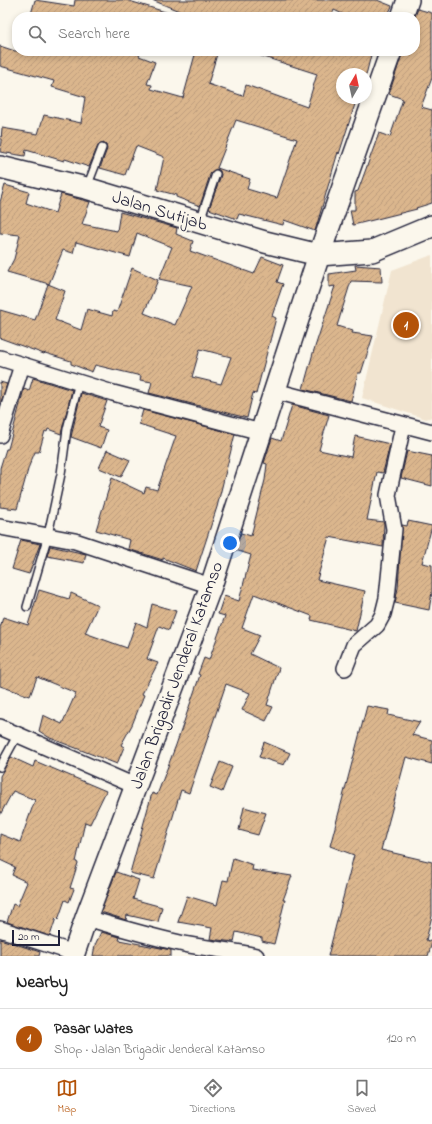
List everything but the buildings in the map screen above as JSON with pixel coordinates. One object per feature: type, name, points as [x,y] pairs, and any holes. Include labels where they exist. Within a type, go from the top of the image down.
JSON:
[{"type":"main road","points":[[404,12],[408,0]]},
{"type":"main road","name":"Jalan Brigadir Jenderal Katamso","points":[[74,955],[86,918],[135,786],[211,586],[319,255],[389,56]]},
{"type":"main road","name":"Jalan Sutijab","points":[[0,168],[86,188],[265,242],[319,255],[372,251],[432,226]]},
{"type":"street","points":[[0,358],[79,382],[261,432]]},
{"type":"street","points":[[0,435],[22,365]]},
{"type":"street","points":[[275,390],[403,426],[432,432]]},
{"type":"street","points":[[345,668],[354,644],[377,625],[383,614],[387,598],[394,529],[388,495],[403,426]]},
{"type":"street","points":[[0,527],[75,541],[211,586]]},
{"type":"street","points":[[0,727],[135,786]]},
{"type":"street","points":[[86,918],[133,932],[185,944],[238,951],[256,956]]},
{"type":"street","points":[[0,929],[74,955]]},
{"type":"lane","points":[[86,188],[102,148]]},
{"type":"lane","points":[[199,221],[216,174]]},
{"type":"lane","points":[[27,607],[48,535],[61,474],[67,429],[79,382]]},
{"type":"lane","points":[[0,767],[18,734]]},
{"type":"shaded area","points":[[432,255],[432,417],[426,419],[362,398],[392,270]]},
{"type":"place","name":"Pasar Wates","points":[[406,325]]}]
